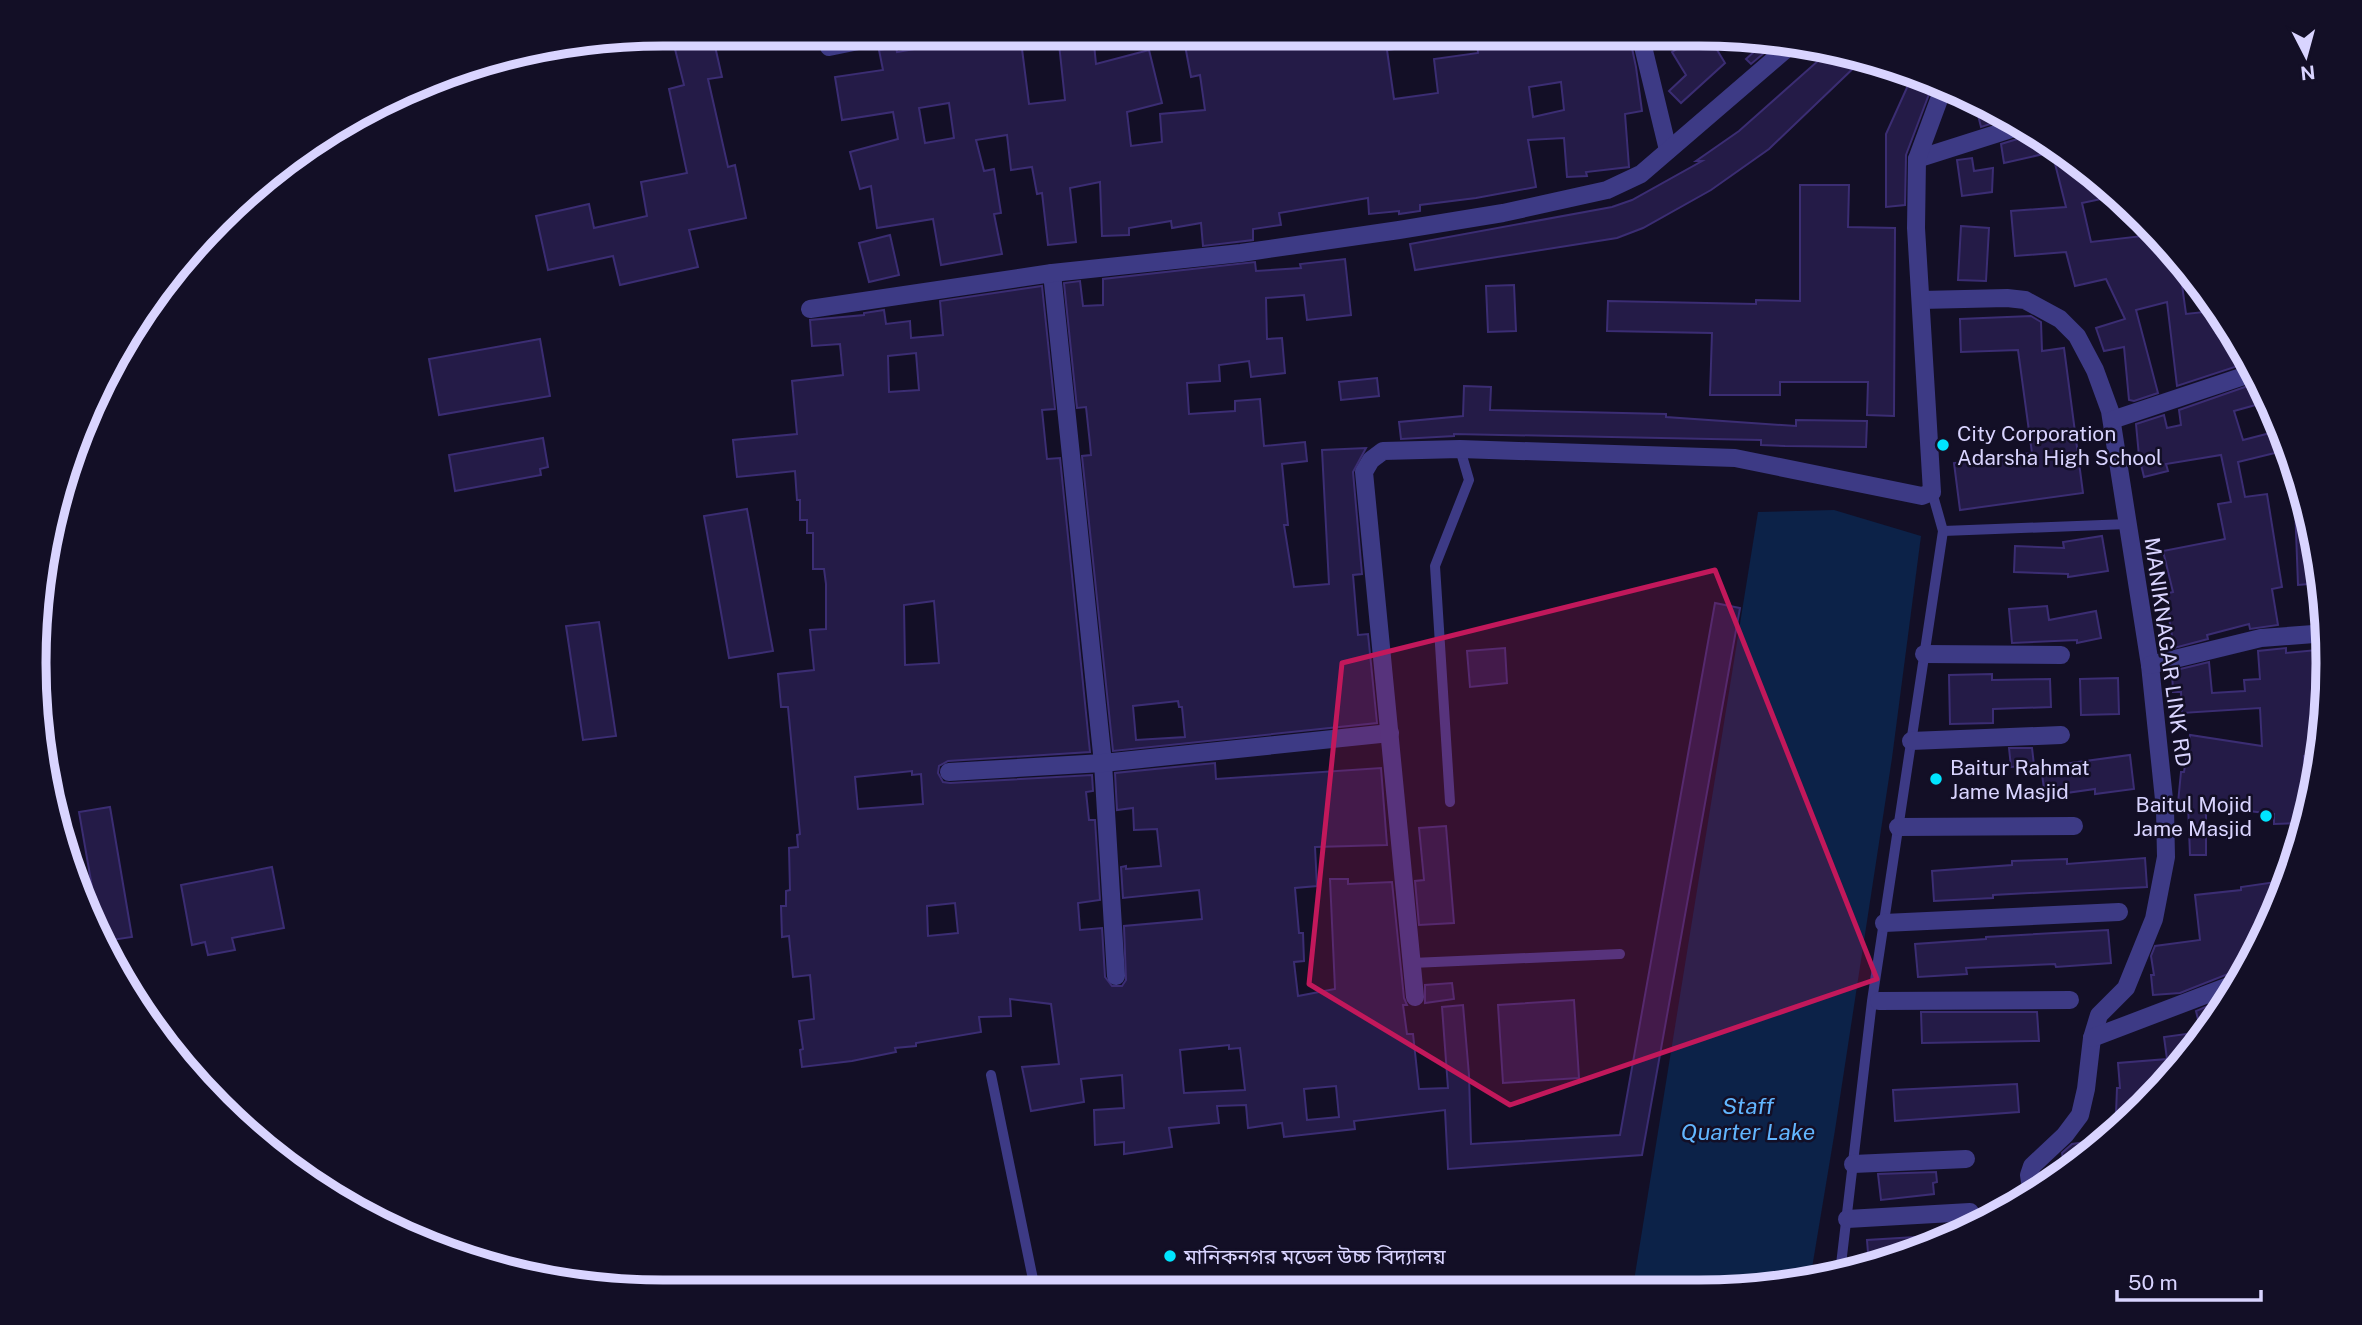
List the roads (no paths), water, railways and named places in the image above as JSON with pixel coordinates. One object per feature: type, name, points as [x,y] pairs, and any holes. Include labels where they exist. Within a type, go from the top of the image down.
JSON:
[{"type":"street","points":[[829,47],[834,46]]},
{"type":"street","points":[[1643,46],[1668,150]]},
{"type":"street","points":[[810,309],[1052,273],[1241,253],[1503,213],[1607,190],[1640,174],[1783,52]]},
{"type":"street","points":[[1415,997],[1363,472],[1371,460],[1383,451],[1460,449],[1735,458],[1922,495],[1931,492],[1916,228],[1917,159],[1941,94]]},
{"type":"street","points":[[1917,159],[2010,129]]},
{"type":"street","points":[[1052,273],[1103,763],[1116,976]]},
{"type":"street","name":"MANIKNAGAR LINK RD","points":[[1921,300],[2025,300],[2060,318],[2077,336],[2095,370],[2112,420],[2150,665],[2165,809],[2166,857],[2154,919],[2126,988],[2099,1015],[2092,1038],[2080,1115],[2065,1135],[2032,1166],[2029,1175],[2030,1183]]},
{"type":"street","points":[[2112,420],[2245,376]]},
{"type":"street","points":[[2150,665],[2261,638],[2315,634]]},
{"type":"street","points":[[1924,654],[2061,655]]},
{"type":"street","points":[[949,772],[1103,763],[1390,733]]},
{"type":"street","points":[[1911,741],[2061,735]]},
{"type":"street","points":[[1898,827],[2074,826]]},
{"type":"street","points":[[1884,923],[2119,912]]},
{"type":"street","points":[[2092,1038],[2223,988]]},
{"type":"street","points":[[1880,1001],[2070,1000]]},
{"type":"street","points":[[1853,1164],[1966,1159]]},
{"type":"street","points":[[1847,1219],[1970,1212]]},
{"type":"lane","points":[[1450,802],[1435,566],[1469,480],[1460,449]]},
{"type":"lane","points":[[1841,1263],[1872,1001],[1943,531],[1931,492]]},
{"type":"lane","points":[[1943,531],[2127,524]]},
{"type":"lane","points":[[1412,963],[1620,954]]},
{"type":"lane","points":[[991,1075],[1033,1280]]},
{"type":"water","name":"Staff Quarter Lake","points":[[1834,510],[1921,536],[1892,758],[1835,1130],[1812,1269],[1740,1278],[1634,1280],[1758,512]]},
{"type":"place","name":"City Corporation Adarsha High School","points":[[1943,445]]},
{"type":"place","name":"Baitur Rahmat Jame Masjid","points":[[1936,779]]},
{"type":"place","name":"Baitul Mojid Jame Masjid","points":[[2266,816]]},
{"type":"place","name":"মানিকনগর মডেল উচ্চ বিদ্যালয়","points":[[1170,1256]]}]
